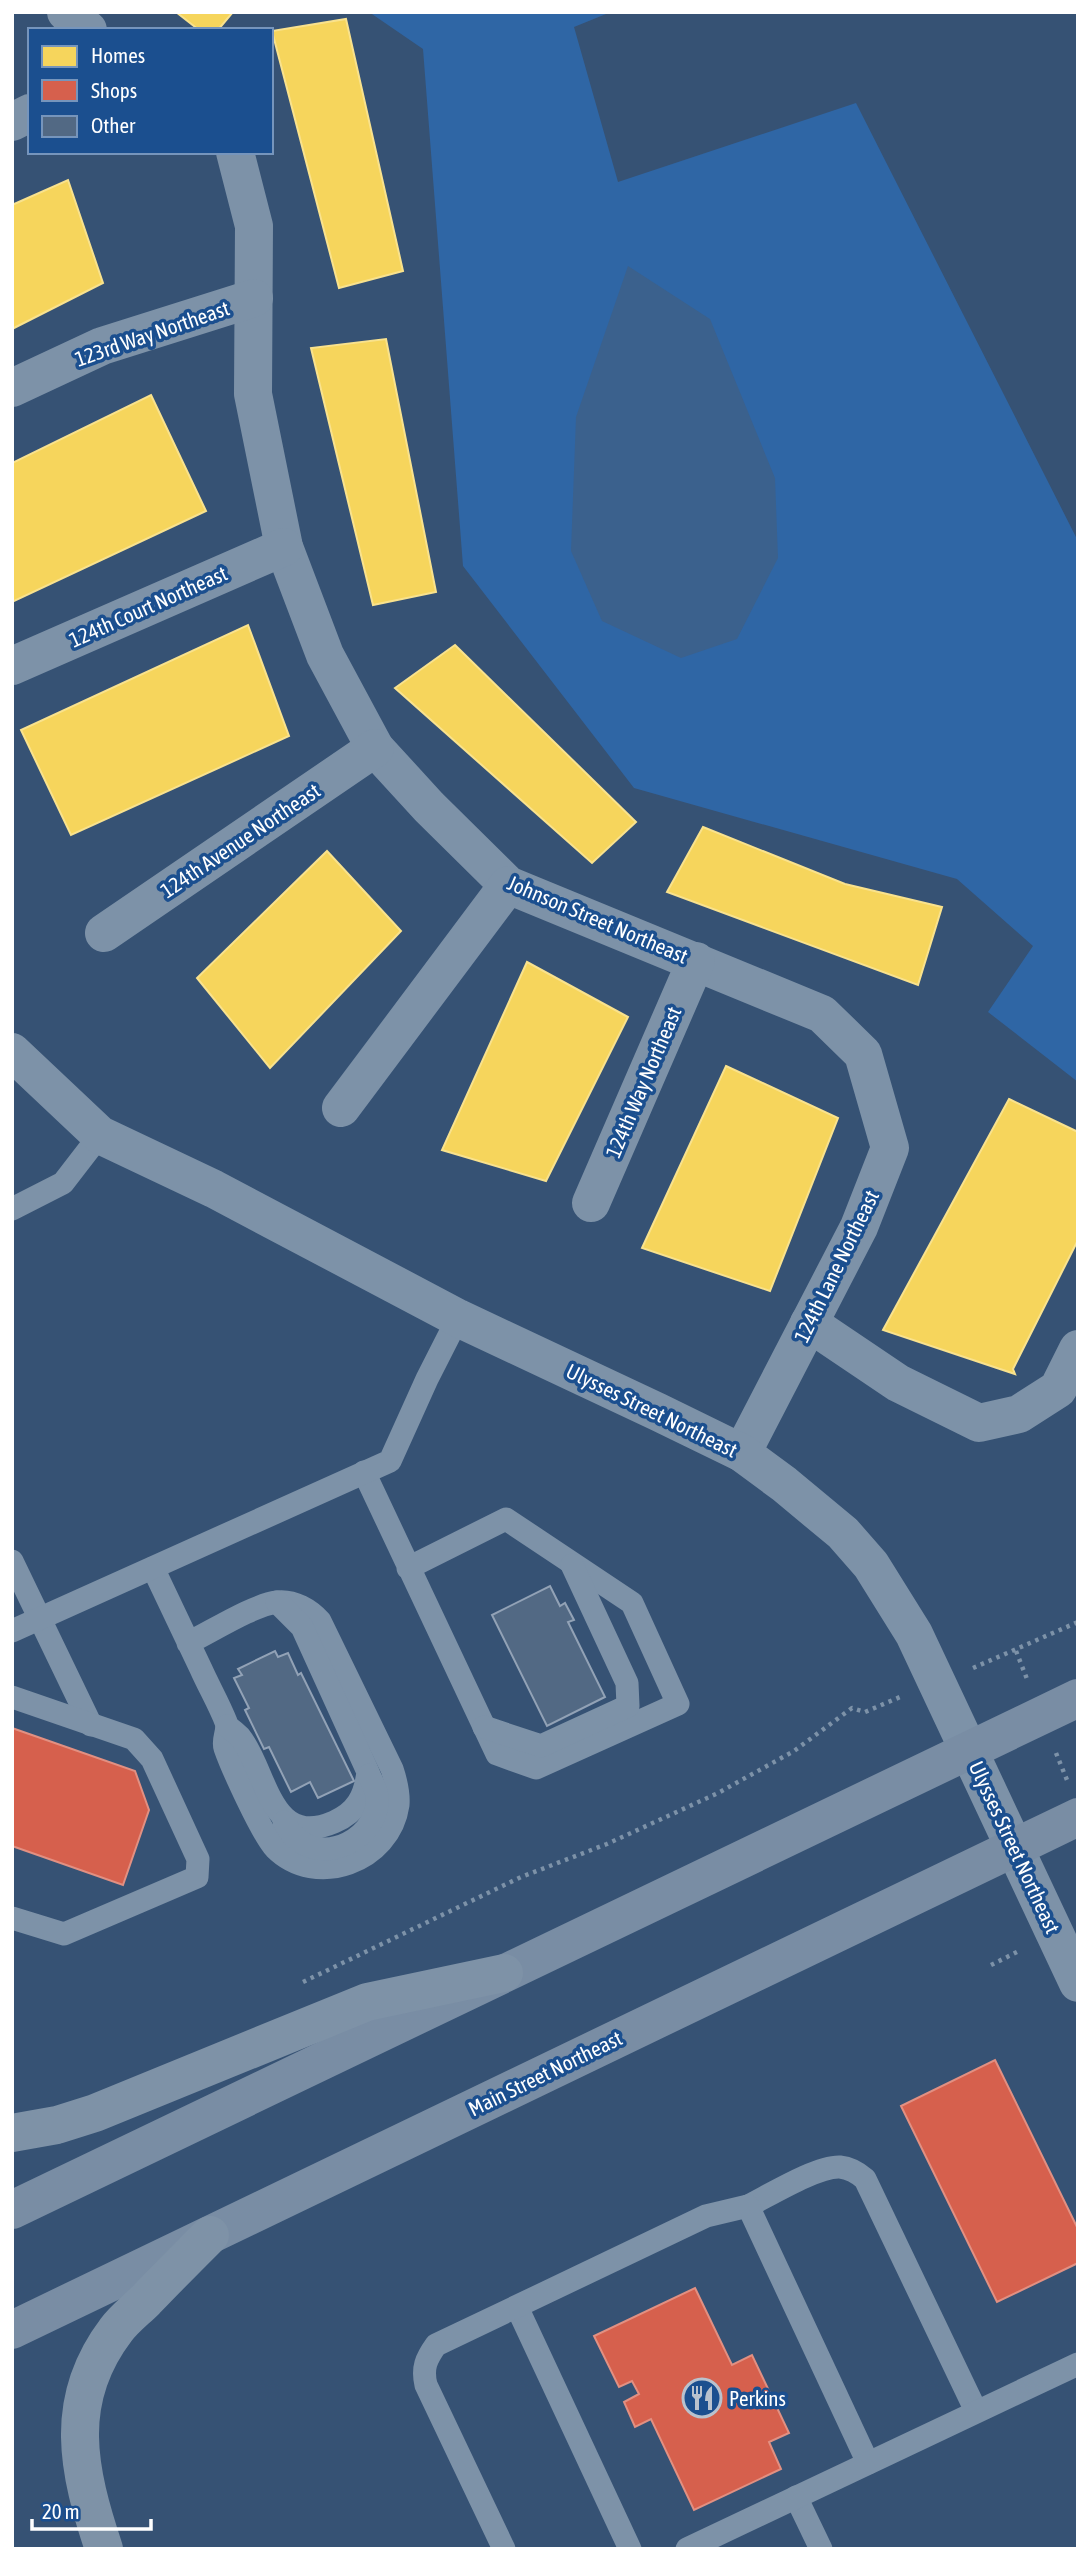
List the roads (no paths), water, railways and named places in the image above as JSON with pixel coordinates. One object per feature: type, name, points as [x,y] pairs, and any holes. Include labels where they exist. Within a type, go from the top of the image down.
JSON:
[{"type":"highway","points":[[12,2133],[57,2125],[95,2113],[367,2001],[504,1973]]},
{"type":"highway","points":[[104,2549],[89,2502],[79,2451],[80,2416],[87,2386],[98,2359],[117,2329],[210,2235]]},
{"type":"main road","points":[[12,2210],[1078,1698]]},
{"type":"main road","name":"Main Street Northeast","points":[[12,2330],[1078,1817]]},
{"type":"street","points":[[66,12],[86,28]]},
{"type":"street","points":[[12,122],[28,114]]},
{"type":"street","name":"Johnson Street Northeast","points":[[236,154],[254,226],[253,394],[284,547],[326,655],[376,748],[429,807],[508,885],[822,1014],[863,1054],[868,1072]]},
{"type":"street","name":"123rd Way Northeast","points":[[12,388],[102,346],[254,298]]},
{"type":"street","name":"124th Court Northeast","points":[[12,666],[284,547]]},
{"type":"street","name":"124th Avenue Northeast","points":[[104,933],[376,748]]},
{"type":"street","points":[[341,1108],[508,885]]},
{"type":"street","name":"124th Way Northeast","points":[[591,1203],[696,961]]},
{"type":"street","name":"Ulysses Street Northeast","points":[[12,1052],[100,1135],[214,1189],[458,1318],[742,1453],[811,1505],[843,1533],[871,1565],[914,1634],[1078,1983]]},
{"type":"street","name":"124th Lane Northeast","points":[[742,1453],[859,1227],[890,1148],[868,1072]]},
{"type":"street","points":[[809,1323],[898,1383],[979,1423],[1019,1414],[1058,1389],[1078,1349]]},
{"type":"lane","points":[[12,1209],[63,1183],[100,1135]]},
{"type":"lane","points":[[12,1631],[390,1461],[426,1379],[458,1318]]},
{"type":"lane","points":[[365,1472],[408,1568],[497,1754],[536,1768],[678,1704],[632,1603],[506,1519],[408,1568]]},
{"type":"lane","points":[[12,1561],[91,1725]]},
{"type":"lane","points":[[484,1727],[541,1746],[628,1706],[627,1683],[571,1563]]},
{"type":"lane","points":[[153,1568],[227,1726],[240,1737],[293,1836],[313,1847],[332,1849],[351,1843],[368,1830],[376,1814],[377,1794],[302,1627],[277,1602]]},
{"type":"lane","points":[[188,1643],[248,1613],[277,1602],[295,1604],[313,1613],[320,1621],[392,1769],[398,1787],[398,1806],[384,1840],[371,1853],[355,1863],[334,1868],[313,1867],[293,1860],[275,1847],[263,1830],[224,1745],[227,1726]]},
{"type":"lane","points":[[12,1698],[135,1739],[152,1759],[198,1859],[197,1877],[64,1934],[12,1918]]},
{"type":"lane","points":[[505,2549],[426,2385],[423,2371],[427,2357],[436,2345],[706,2216],[748,2206],[825,2168],[842,2167],[855,2171],[864,2179],[976,2411]]},
{"type":"lane","points":[[748,2206],[868,2463]]},
{"type":"lane","points":[[517,2307],[630,2549]]},
{"type":"lane","points":[[687,2549],[1078,2364]]},
{"type":"lane","points":[[796,2497],[821,2549]]},
{"type":"place","name":"Perkins","points":[[702,2398]]}]
